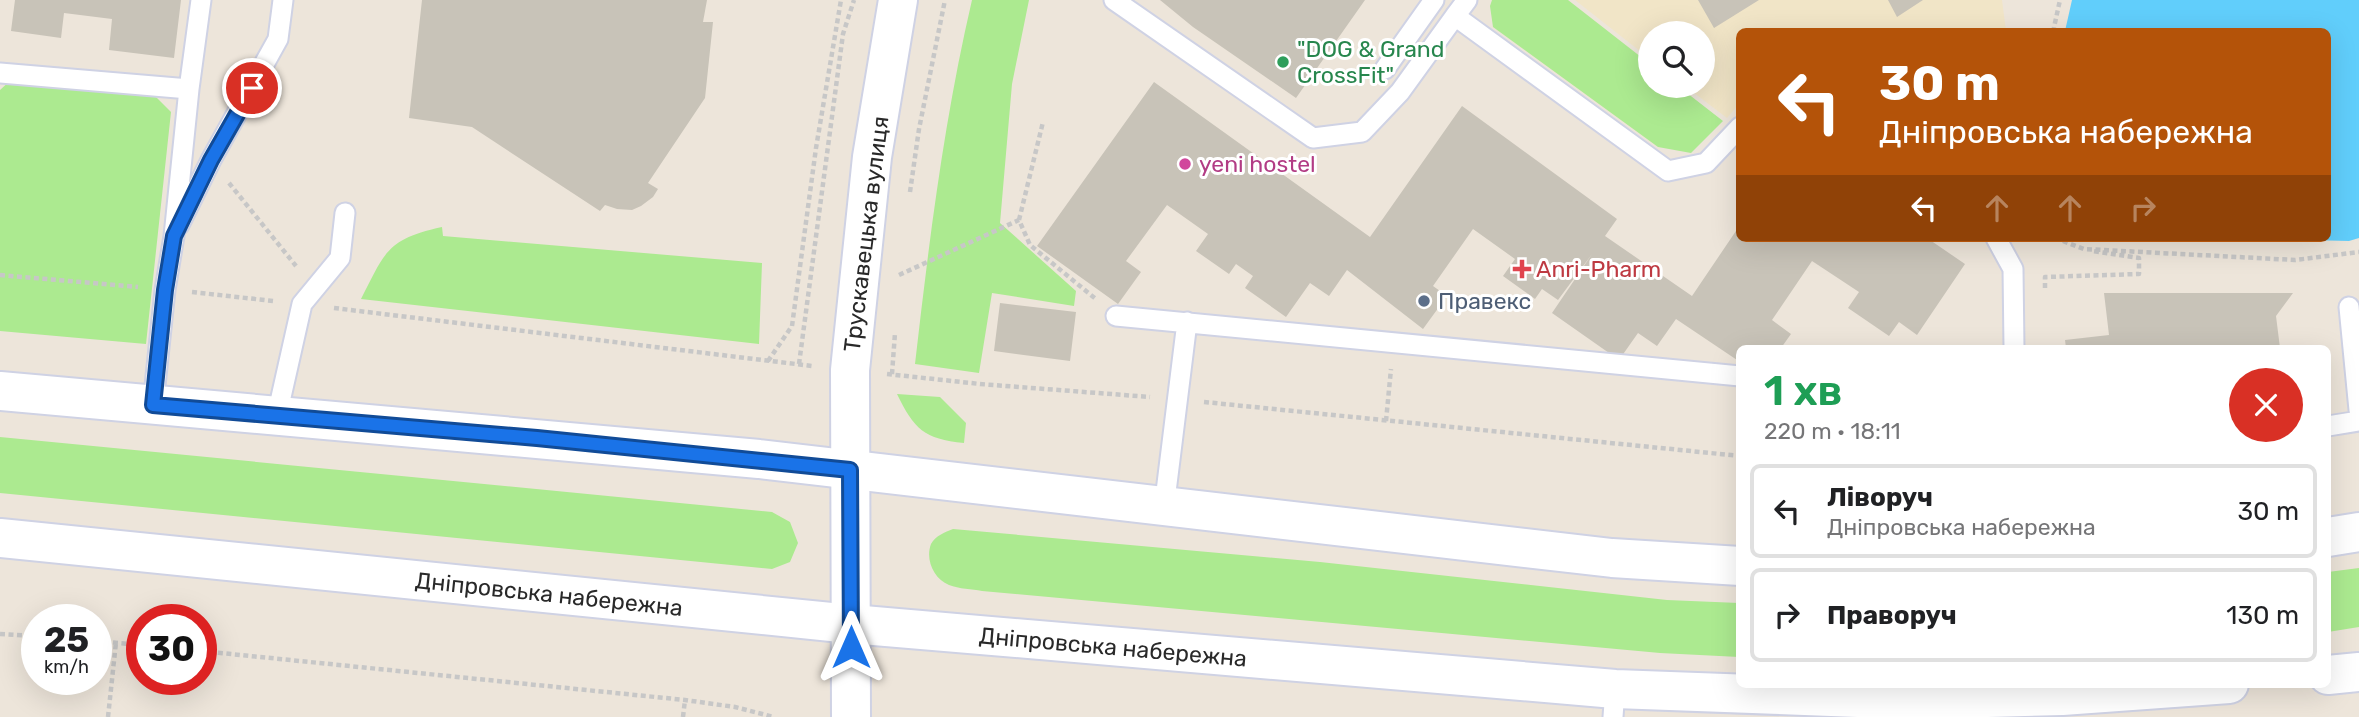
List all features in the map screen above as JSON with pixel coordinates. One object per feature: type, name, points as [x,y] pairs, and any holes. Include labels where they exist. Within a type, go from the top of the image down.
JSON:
[{"type":"main road","name":"Трускавецька вулиця","points":[[851,717],[850,370],[873,157],[898,0]]},
{"type":"main road","points":[[0,391],[537,438],[850,470],[1612,558],[1736,566]]},
{"type":"main road","points":[[2331,537],[2359,532]]},
{"type":"main road","name":"Дніпровська набережна","points":[[0,538],[1614,703],[2063,696],[2174,688]]},
{"type":"lane","points":[[153,405],[201,0]]},
{"type":"lane","points":[[174,236],[211,160],[278,39],[283,0]]},
{"type":"lane","points":[[1114,0],[1313,138],[1362,132],[1400,92],[1461,8],[1668,171],[1706,163],[1736,131]]},
{"type":"lane","points":[[1385,69],[1434,0]]},
{"type":"lane","points":[[0,73],[189,89]]},
{"type":"lane","points":[[278,415],[302,304],[340,258],[345,213]]},
{"type":"lane","points":[[1998,242],[2013,269],[2014,345]]},
{"type":"lane","points":[[2350,307],[2359,410]]},
{"type":"lane","points":[[1116,316],[1736,376]]},
{"type":"lane","points":[[1164,508],[1187,322]]},
{"type":"lane","points":[[2331,426],[2359,421]]},
{"type":"path","points":[[768,361],[792,326],[816,148],[841,0]]},
{"type":"path","points":[[799,364],[843,34],[853,0]]},
{"type":"path","points":[[908,203],[919,128],[945,0]]},
{"type":"path","points":[[2054,28],[2060,0]]},
{"type":"path","points":[[1043,122],[1019,220],[1030,245],[1116,316]]},
{"type":"path","points":[[211,160],[297,266],[302,304]]},
{"type":"path","points":[[899,275],[1019,220]]},
{"type":"path","points":[[2045,290],[2045,277],[2139,274],[2139,258],[2097,253],[2066,242]]},
{"type":"path","points":[[2084,249],[2295,260],[2359,252]]},
{"type":"path","points":[[898,288],[901,264]]},
{"type":"path","points":[[892,374],[896,325]]},
{"type":"path","points":[[1386,421],[1394,342]]},
{"type":"path","points":[[0,634],[21,635]]},
{"type":"path","points":[[112,642],[126,643]]},
{"type":"path","points":[[108,717],[116,642]]},
{"type":"path","points":[[217,653],[685,700],[735,707],[774,717]]},
{"type":"path","points":[[683,717],[685,700]]},
{"type":"shaded area","points":[[1575,0],[2002,0],[2006,28],[1736,28],[1736,108],[1727,118],[1701,98],[1715,98],[1715,21],[1638,21],[1638,50]]},
{"type":"green space","points":[[972,0],[1029,0],[1012,84],[1000,223],[1076,291],[1074,306],[992,293],[979,373],[915,364],[945,136]]},
{"type":"green space","points":[[1492,0],[1568,0],[1638,55],[1638,98],[1693,98],[1723,121],[1691,153],[1658,147],[1493,27],[1490,6]]},
{"type":"green space","points":[[11,80],[153,94],[171,112],[146,344],[0,331],[0,90]]},
{"type":"green space","points":[[442,227],[443,236],[762,263],[759,344],[361,299],[390,250],[410,237]]},
{"type":"green space","points":[[897,394],[940,397],[966,423],[964,443],[939,439],[922,430],[909,416]]},
{"type":"green space","points":[[0,437],[772,512],[790,522],[798,543],[790,562],[772,569],[0,493]]},
{"type":"green space","points":[[953,529],[1320,562],[1667,600],[1736,603],[1736,657],[1660,653],[961,588],[944,582],[932,568],[929,550],[940,535]]},
{"type":"green space","points":[[2359,568],[2359,627],[2331,632],[2331,572]]},
{"type":"water","points":[[2072,0],[2359,0],[2359,238],[2331,241],[2331,28],[2066,28]]},
{"type":"building","points":[[15,0],[181,0],[174,58],[109,50],[112,19],[64,13],[61,38],[11,31]]},
{"type":"building","points":[[422,0],[707,0],[703,22],[713,22],[705,98],[648,183],[658,189],[653,197],[632,210],[605,205],[600,211],[472,127],[409,118]]},
{"type":"building","name":"\"DOG & Grand CrossFit\"","points":[[1160,0],[1365,0],[1296,98],[1193,27]]},
{"type":"building","points":[[1698,0],[1759,0],[1715,27],[1715,21],[1710,21]]},
{"type":"building","points":[[1888,0],[1923,0],[1897,17]]},
{"type":"building","points":[[1154,82],[1370,237],[1462,106],[1617,219],[1605,236],[1692,296],[1736,231],[1736,242],[1933,242],[1965,264],[1917,335],[1899,322],[1889,336],[1848,308],[1859,292],[1812,261],[1772,320],[1791,334],[1783,345],[1736,345],[1736,359],[1676,319],[1657,346],[1638,333],[1619,360],[1552,313],[1592,254],[1558,300],[1542,289],[1535,299],[1503,276],[1515,259],[1473,229],[1433,286],[1447,296],[1423,329],[1347,270],[1329,296],[1310,283],[1286,317],[1245,288],[1253,276],[1236,264],[1229,274],[1196,251],[1208,234],[1167,205],[1126,261],[1141,272],[1118,304],[1037,246]]},
{"type":"building","points":[[2104,293],[2293,293],[2276,316],[2280,345],[2066,345],[2065,340],[2109,335]]},
{"type":"building","points":[[1000,303],[1076,312],[1070,361],[994,351]]},
{"type":"place","name":"\"DOG & Grand CrossFit\"","points":[[1283,62]]},
{"type":"place","name":"yeni hostel","points":[[1185,164]]},
{"type":"place","name":"Anri-Pharm","points":[[1522,269]]},
{"type":"place","name":"Правекс","points":[[1424,301]]},
{"type":"route","points":[[252,88],[211,160],[174,236],[165,290],[153,405],[537,438],[850,470],[851,647]]}]
